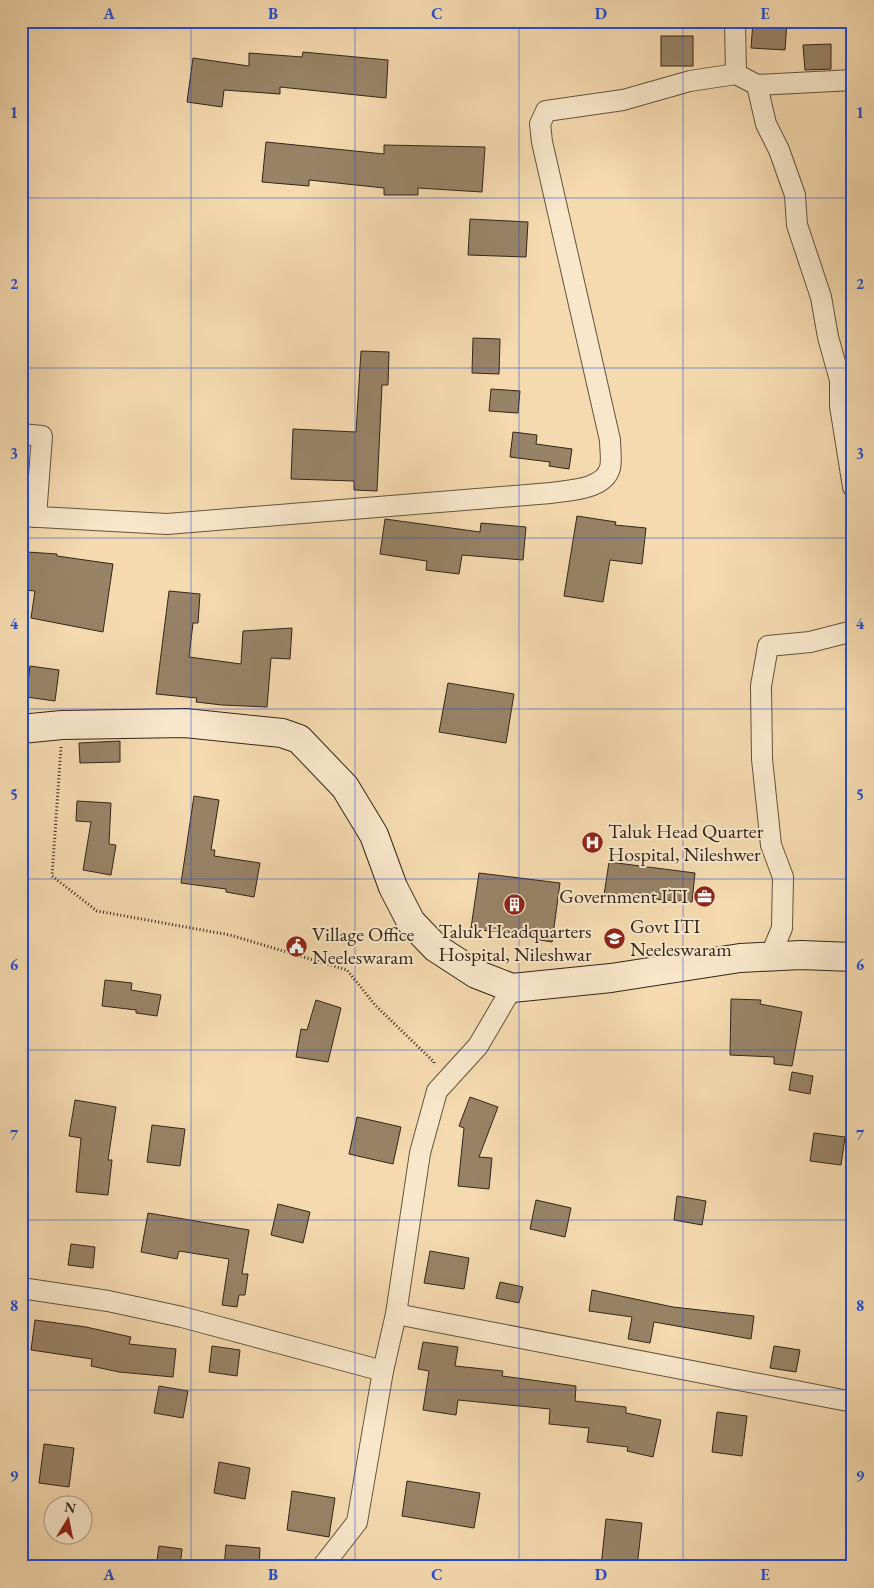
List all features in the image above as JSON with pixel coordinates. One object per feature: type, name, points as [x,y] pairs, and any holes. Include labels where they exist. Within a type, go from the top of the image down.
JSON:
[{"type":"main road","points":[[21,729],[62,725],[185,724],[282,733],[299,739],[345,787],[374,835],[393,887],[411,922],[436,948],[476,974],[512,988],[611,978],[740,958],[853,957]]},
{"type":"street","points":[[736,21],[736,74]]},
{"type":"street","points":[[21,434],[42,436],[29,517],[167,524],[550,493],[577,489],[598,483],[610,469],[610,440],[540,124],[546,111],[623,100],[690,81],[736,74],[757,85],[853,80]]},
{"type":"street","points":[[757,85],[766,124],[779,150],[795,195],[797,225],[821,297],[828,337],[840,380],[840,406],[853,487]]},
{"type":"street","points":[[770,957],[782,928],[783,877],[771,845],[762,759],[761,686],[766,652],[768,646],[810,642],[853,631]]},
{"type":"street","points":[[322,1567],[357,1522],[383,1371],[396,1314],[420,1153],[438,1090],[478,1046],[512,988]]},
{"type":"street","points":[[21,1288],[108,1301],[182,1317],[383,1371]]},
{"type":"street","points":[[396,1314],[853,1402]]},
{"type":"path","points":[[62,725],[52,876],[97,911],[230,935],[347,970],[376,1005],[434,1062],[438,1090]]},
{"type":"building","points":[[753,21],[787,21],[785,50],[751,48]]},
{"type":"building","points":[[661,36],[693,36],[693,66],[661,66]]},
{"type":"building","points":[[831,44],[831,69],[805,70],[803,45]]},
{"type":"building","points":[[303,52],[388,60],[386,98],[280,87],[280,94],[224,90],[222,107],[187,102],[193,58],[249,66],[249,53],[302,57]]},
{"type":"building","points":[[266,142],[384,154],[384,145],[485,147],[482,192],[418,188],[418,195],[384,195],[384,188],[309,180],[309,186],[262,182]]},
{"type":"building","points":[[470,219],[528,222],[526,257],[468,255]]},
{"type":"building","points":[[473,338],[500,339],[499,374],[472,373]]},
{"type":"building","points":[[361,351],[389,352],[388,385],[382,385],[377,491],[354,490],[354,481],[291,479],[293,429],[356,432]]},
{"type":"building","points":[[491,389],[520,391],[518,413],[489,411]]},
{"type":"building","points":[[513,432],[537,435],[536,444],[572,449],[569,469],[549,466],[550,462],[510,457]]},
{"type":"building","points":[[577,516],[616,522],[615,525],[646,528],[642,564],[610,560],[603,602],[564,596]]},
{"type":"building","points":[[385,519],[480,532],[481,523],[526,527],[523,560],[462,555],[459,574],[426,570],[427,561],[380,554]]},
{"type":"building","points":[[27,552],[57,554],[57,556],[113,564],[103,632],[31,618],[35,591],[25,590]]},
{"type":"building","points":[[169,591],[200,594],[198,623],[193,623],[189,657],[241,664],[243,631],[292,628],[290,659],[271,658],[267,707],[196,702],[197,698],[156,694]]},
{"type":"building","points":[[30,666],[59,670],[55,701],[26,697]]},
{"type":"building","points":[[448,683],[514,694],[506,743],[439,732]]},
{"type":"building","points":[[120,741],[120,762],[80,763],[79,743]]},
{"type":"building","points":[[194,796],[219,800],[211,850],[215,850],[214,856],[260,863],[254,897],[226,892],[226,889],[181,883]]},
{"type":"building","points":[[77,801],[111,803],[109,844],[116,845],[111,875],[83,870],[91,822],[76,821]]},
{"type":"building","points":[[609,862],[695,873],[692,902],[652,899],[652,903],[604,895]]},
{"type":"building","name":"Taluk Headquarters Hospital, Nileshwar","points":[[479,873],[560,883],[552,942],[471,928]]},
{"type":"building","points":[[105,980],[132,983],[131,990],[161,995],[157,1016],[136,1013],[136,1010],[102,1006]]},
{"type":"building","points":[[731,999],[761,1000],[760,1004],[802,1012],[792,1066],[774,1064],[774,1057],[730,1055]]},
{"type":"building","points":[[316,1000],[341,1008],[328,1062],[296,1057],[301,1029],[307,1030]]},
{"type":"building","points":[[792,1072],[813,1076],[810,1094],[789,1090]]},
{"type":"building","points":[[470,1097],[498,1107],[479,1157],[492,1158],[489,1189],[458,1186],[464,1128],[459,1126]]},
{"type":"building","points":[[75,1100],[116,1107],[108,1160],[112,1160],[108,1195],[76,1192],[81,1138],[69,1136]]},
{"type":"building","points":[[357,1117],[401,1127],[393,1164],[349,1154]]},
{"type":"building","points":[[152,1125],[185,1129],[180,1166],[147,1162]]},
{"type":"building","points":[[814,1133],[845,1137],[841,1165],[810,1161]]},
{"type":"building","points":[[677,1196],[706,1201],[702,1225],[674,1220]]},
{"type":"building","points":[[536,1200],[571,1208],[565,1237],[530,1229]]},
{"type":"building","points":[[278,1204],[310,1212],[303,1243],[271,1235]]},
{"type":"building","points":[[148,1213],[249,1230],[242,1274],[248,1274],[245,1295],[239,1295],[237,1307],[222,1305],[229,1259],[179,1251],[177,1259],[141,1252]]},
{"type":"building","points":[[71,1244],[95,1247],[93,1268],[68,1265]]},
{"type":"building","points":[[430,1251],[469,1258],[464,1289],[424,1283]]},
{"type":"building","points":[[500,1282],[523,1287],[519,1303],[496,1298]]},
{"type":"building","points":[[592,1290],[673,1307],[754,1316],[751,1339],[654,1322],[650,1343],[628,1339],[632,1317],[589,1311]]},
{"type":"building","points":[[35,1320],[86,1327],[131,1337],[129,1344],[176,1349],[173,1377],[119,1372],[91,1366],[92,1359],[31,1350]]},
{"type":"building","points":[[423,1342],[458,1347],[455,1366],[503,1371],[502,1376],[576,1386],[575,1401],[626,1407],[626,1413],[661,1420],[653,1457],[627,1451],[628,1447],[587,1442],[589,1428],[549,1424],[550,1409],[458,1400],[456,1415],[423,1410],[429,1371],[418,1369]]},
{"type":"building","points":[[212,1346],[240,1350],[237,1376],[209,1372]]},
{"type":"building","points":[[774,1346],[800,1350],[796,1372],[770,1368]]},
{"type":"building","points":[[159,1386],[188,1391],[183,1418],[154,1413]]},
{"type":"building","points":[[717,1412],[747,1416],[742,1456],[712,1452]]},
{"type":"building","points":[[44,1444],[74,1448],[69,1487],[39,1483]]},
{"type":"building","points":[[219,1462],[250,1468],[245,1499],[214,1493]]},
{"type":"building","points":[[407,1481],[480,1493],[474,1528],[402,1516]]},
{"type":"building","points":[[292,1491],[335,1498],[329,1537],[287,1530]]},
{"type":"building","points":[[606,1519],[642,1523],[637,1567],[601,1567]]},
{"type":"building","points":[[226,1545],[260,1548],[259,1567],[224,1567]]},
{"type":"building","points":[[159,1546],[182,1549],[180,1567],[156,1567]]},
{"type":"place","name":"Taluk Head Quarter Hospital, Nileshwer","points":[[592,843]]},
{"type":"place","name":"Government ITI","points":[[704,896]]},
{"type":"place","name":"Taluk Headquarters Hospital, Nileshwar","points":[[515,905]]},
{"type":"place","name":"Govt ITI Neeleswaram","points":[[614,938]]},
{"type":"place","name":"Village Office Neeleswaram","points":[[296,946]]}]
